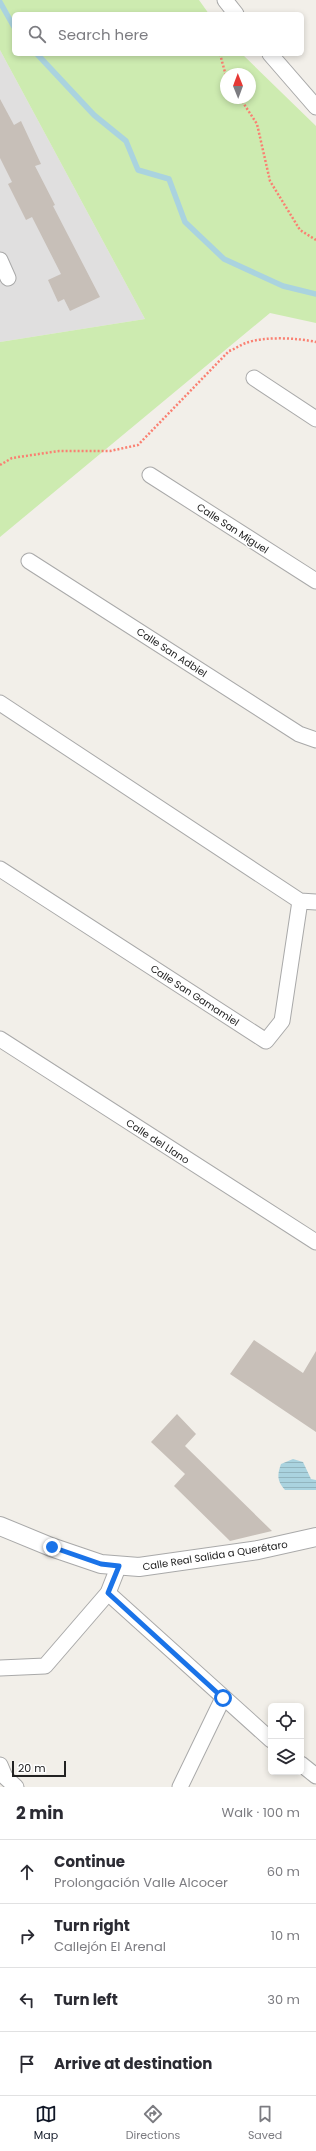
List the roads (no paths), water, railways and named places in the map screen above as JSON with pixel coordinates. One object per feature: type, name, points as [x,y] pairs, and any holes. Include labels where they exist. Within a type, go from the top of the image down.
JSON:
[{"type":"street","points":[[225,0],[234,12]]},
{"type":"street","points":[[272,56],[316,107]]},
{"type":"street","points":[[0,260],[8,278]]},
{"type":"street","points":[[254,378],[316,419]]},
{"type":"street","name":"Calle San Miguel","points":[[150,475],[316,580]]},
{"type":"street","name":"Calle San Adbiel","points":[[29,561],[298,734],[316,740]]},
{"type":"street","points":[[0,703],[300,901],[316,902]]},
{"type":"street","name":"Calle San Gamamiel","points":[[0,869],[266,1041],[282,1021],[300,901]]},
{"type":"street","name":"Calle del Llano","points":[[0,1039],[316,1242]]},
{"type":"street","name":"Calle Real Salida a Querétaro","points":[[0,1526],[52,1547],[101,1564],[139,1567],[258,1550],[316,1538]]},
{"type":"street","points":[[0,1668],[45,1666],[108,1593],[119,1566]]},
{"type":"street","points":[[108,1593],[270,1739]]},
{"type":"street","points":[[180,1787],[223,1698]]},
{"type":"street","points":[[0,1766],[5,1777],[16,1787]]},
{"type":"street","points":[[304,1766],[316,1776],[310,1787]]},
{"type":"water","points":[[293,1459],[303,1462],[311,1479],[316,1480],[316,1490],[285,1490],[282,1487],[278,1478],[281,1464]]},
{"type":"waterway","points":[[0,2],[12,23]]},
{"type":"waterway","points":[[39,56],[94,115],[126,141],[138,170],[169,179],[185,222],[224,259],[283,286],[316,294]]}]
